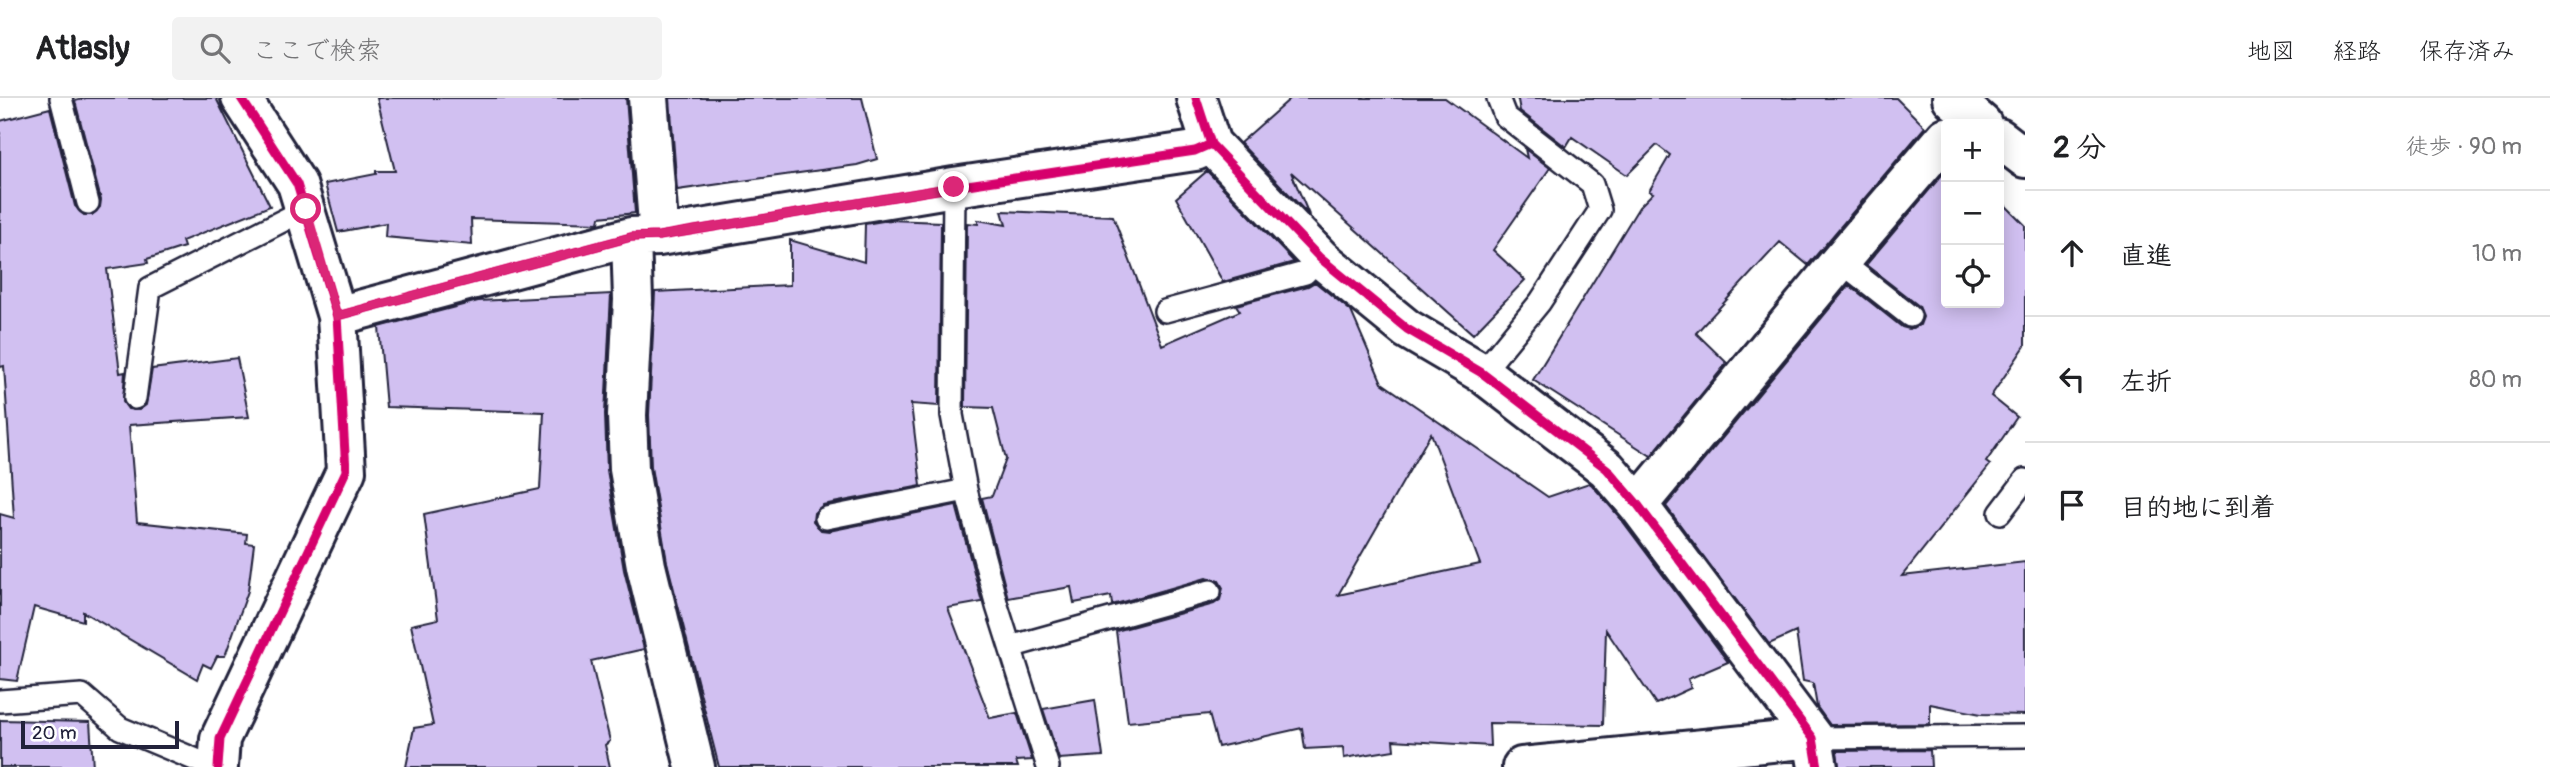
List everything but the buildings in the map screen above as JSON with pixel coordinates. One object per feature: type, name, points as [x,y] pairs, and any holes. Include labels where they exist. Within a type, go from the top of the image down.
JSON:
[{"type":"street","points":[[216,767],[220,739],[346,471],[337,316],[297,184],[241,98]]},
{"type":"street","points":[[648,98],[645,237],[633,300],[626,415],[629,470],[646,566],[695,767]]},
{"type":"street","points":[[1196,98],[1211,144],[1320,258],[1407,329],[1482,373],[1607,469],[1638,505],[1816,753]]},
{"type":"street","points":[[1638,505],[1964,116]]},
{"type":"street","points":[[2004,142],[2025,158]]},
{"type":"street","points":[[337,316],[645,237],[1195,151],[1211,144]]},
{"type":"street","points":[[1522,767],[1816,753]]},
{"type":"lane","points":[[61,98],[88,203]]},
{"type":"lane","points":[[1482,373],[1540,302],[1600,210],[1592,184],[1505,116],[1497,98]]},
{"type":"lane","points":[[954,187],[952,415],[966,490],[1010,647],[1048,767]]},
{"type":"lane","points":[[135,398],[150,288],[306,209]]},
{"type":"lane","points":[[1165,311],[1305,273],[1320,258]]},
{"type":"lane","points":[[1840,261],[1910,316]]},
{"type":"lane","points":[[2000,513],[2025,480]]},
{"type":"lane","points":[[826,518],[966,490]]},
{"type":"lane","points":[[1010,647],[1210,591]]},
{"type":"lane","points":[[0,701],[82,695],[120,728],[216,767]]},
{"type":"lane","points":[[1816,753],[2025,736]]},
{"type":"cycle path","points":[[218,767],[220,739],[346,471],[337,316],[297,184],[241,98]]},
{"type":"cycle path","points":[[1196,98],[1211,144],[1320,258],[1407,329],[1482,373],[1607,469],[1638,505],[1813,738],[1818,767]]},
{"type":"cycle path","points":[[337,316],[631,237],[659,236],[954,187],[1195,151],[1211,144]]},
{"type":"route","points":[[306,209],[337,316],[631,237],[659,236],[954,187]]}]
